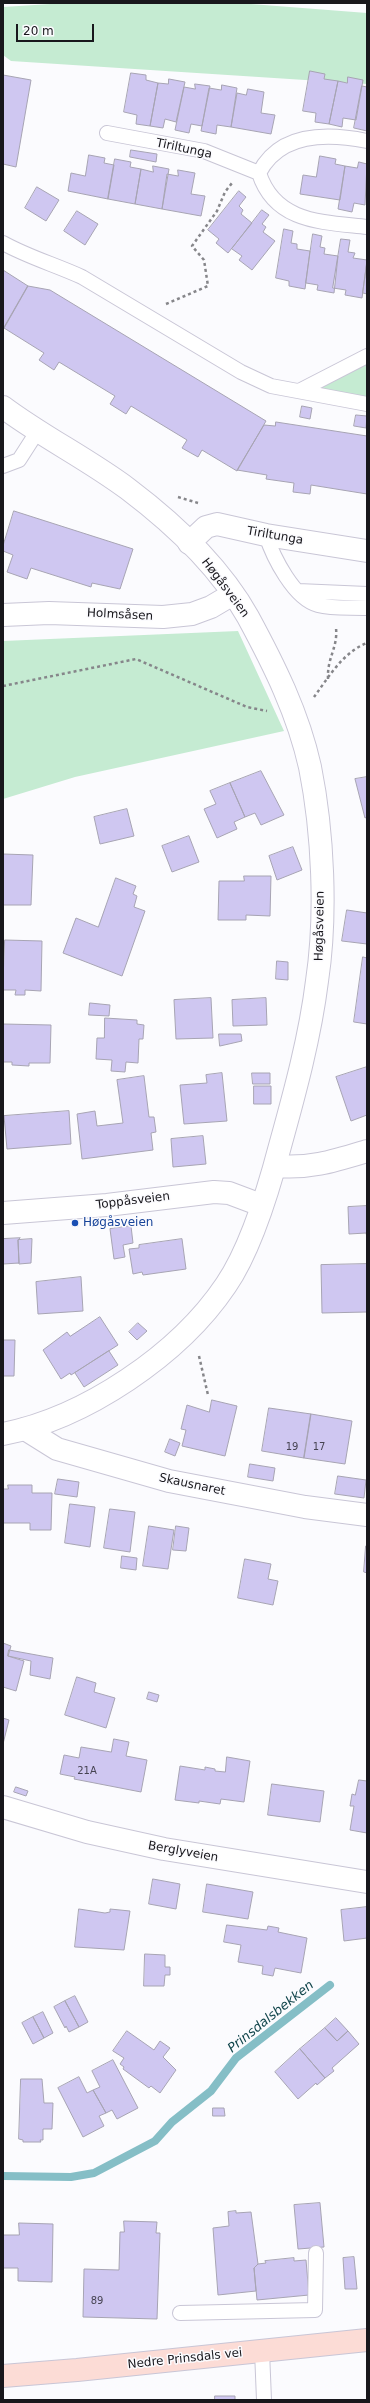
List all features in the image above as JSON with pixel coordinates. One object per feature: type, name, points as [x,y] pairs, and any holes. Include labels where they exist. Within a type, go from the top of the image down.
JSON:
[{"type":"main road","name":"Nedre Prinsdals vei","points":[[3,2376],[77,2370],[367,2340]]},
{"type":"street","name":"Høgåsveien","points":[[3,407],[37,432],[88,462],[128,489],[189,543],[233,594],[273,663],[296,716],[310,770],[319,825],[321,929],[314,1001],[293,1102],[276,1166],[262,1205],[240,1260],[227,1283],[184,1333],[126,1382],[93,1400],[25,1429],[3,1434]]},
{"type":"street","name":"Tiriltunga","points":[[189,543],[206,527],[217,524],[266,535],[367,551]]},
{"type":"street","name":"Holmsåsen","points":[[3,615],[49,613],[163,617],[192,614],[211,607],[233,594]]},
{"type":"street","points":[[276,1166],[298,1168],[316,1166],[367,1151]]},
{"type":"street","name":"Toppåsveien","points":[[3,1213],[107,1205],[214,1192],[229,1193],[262,1205]]},
{"type":"street","name":"Skausnaret","points":[[25,1429],[57,1449],[169,1481],[305,1507],[367,1515]]},
{"type":"street","name":"Berglyveien","points":[[3,1807],[87,1832],[164,1849],[367,1882]]},
{"type":"lane","name":"Tiriltunga","points":[[107,133],[204,151],[259,173]]},
{"type":"lane","points":[[367,141],[338,135],[315,136],[283,147],[271,155],[259,173],[264,189],[271,198],[290,212],[298,216],[367,228]]},
{"type":"lane","points":[[3,243],[31,257],[59,266],[82,277],[241,372],[271,386],[367,404]]},
{"type":"lane","points":[[299,391],[367,356]]},
{"type":"lane","points":[[3,466],[19,460],[37,432]]},
{"type":"lane","points":[[266,535],[271,551],[285,575],[298,591],[317,605],[367,608]]},
{"type":"lane","points":[[298,591],[367,594]]},
{"type":"lane","points":[[180,2313],[316,2310],[316,2252]]},
{"type":"lane","points":[[262,2351],[264,2400]]},
{"type":"path","points":[[150,317],[162,305],[208,286],[209,280],[204,260],[192,246],[217,211],[225,192],[244,167]]},
{"type":"path","points":[[328,679],[327,665],[337,642],[335,617],[331,607]]},
{"type":"path","points":[[3,686],[136,659],[247,707],[296,716],[311,702],[336,667],[352,652],[367,643]]},
{"type":"path","points":[[199,1356],[208,1395]]},
{"type":"green space","points":[[66,3],[238,3],[367,13],[367,84],[11,61],[3,55],[3,7]]},
{"type":"green space","points":[[367,361],[367,397],[321,389],[319,385]]},
{"type":"green space","points":[[238,631],[284,731],[75,777],[3,799],[3,641]]},
{"type":"building","points":[[310,71],[325,74],[324,79],[338,81],[329,124],[315,122],[316,113],[303,111]]},
{"type":"building","points":[[131,73],[146,75],[146,80],[158,83],[150,126],[136,124],[137,115],[124,112]]},
{"type":"building","points":[[3,75],[31,80],[16,167],[3,164]]},
{"type":"building","points":[[348,77],[363,80],[356,120],[343,118],[342,127],[329,124],[338,81],[347,83]]},
{"type":"building","points":[[169,79],[185,82],[176,122],[165,119],[163,128],[150,126],[158,83],[168,84]]},
{"type":"building","points":[[195,84],[210,86],[202,126],[191,124],[189,133],[175,130],[184,87],[195,89]]},
{"type":"building","points":[[222,85],[237,88],[231,127],[217,125],[216,134],[201,131],[209,88],[221,90]]},
{"type":"building","points":[[362,86],[367,87],[367,131],[354,128]]},
{"type":"building","points":[[248,89],[264,92],[261,113],[275,115],[271,134],[231,127],[237,93],[246,95]]},
{"type":"building","points":[[131,150],[157,154],[156,162],[130,157]]},
{"type":"building","points":[[89,155],[105,158],[104,163],[114,165],[108,199],[68,191],[71,173],[85,176]]},
{"type":"building","points":[[320,156],[336,159],[335,164],[345,166],[340,200],[300,194],[303,175],[316,177]]},
{"type":"building","points":[[115,159],[131,162],[130,167],[141,169],[135,204],[108,199]]},
{"type":"building","points":[[359,162],[367,164],[365,205],[354,203],[352,212],[338,209],[345,166],[357,168]]},
{"type":"building","points":[[153,166],[169,169],[162,209],[135,204],[141,169],[153,172]]},
{"type":"building","points":[[178,170],[195,173],[191,194],[205,196],[201,216],[162,209],[167,174],[178,176]]},
{"type":"building","points":[[37,187],[59,200],[46,221],[25,208]]},
{"type":"building","points":[[239,191],[246,197],[239,206],[243,210],[241,214],[252,223],[228,253],[216,243],[219,239],[208,230]]},
{"type":"building","points":[[262,210],[269,215],[262,224],[266,227],[263,232],[275,241],[252,270],[239,260],[242,256],[232,249]]},
{"type":"building","points":[[77,211],[98,224],[85,245],[64,231]]},
{"type":"building","points":[[284,229],[293,231],[291,243],[297,244],[297,249],[310,251],[305,289],[289,286],[289,281],[276,278]]},
{"type":"building","points":[[313,234],[322,236],[320,247],[325,248],[324,254],[338,256],[334,293],[317,290],[318,285],[306,283]]},
{"type":"building","points":[[341,239],[350,240],[348,252],[355,253],[353,258],[367,260],[362,298],[345,295],[346,290],[333,288]]},
{"type":"building","points":[[367,262],[367,294],[363,293]]},
{"type":"building","points":[[3,270],[28,286],[3,330]]},
{"type":"building","points":[[28,286],[50,290],[266,421],[237,471],[202,450],[198,457],[182,448],[187,440],[131,406],[126,414],[110,404],[115,396],[59,362],[54,370],[39,360],[44,353],[4,328]]},
{"type":"building","points":[[302,406],[312,408],[310,419],[300,417]]},
{"type":"building","points":[[356,415],[367,416],[366,428],[354,426]]},
{"type":"building","points":[[276,422],[367,436],[367,494],[311,485],[310,494],[293,492],[294,483],[266,479],[267,475],[237,470],[264,425],[275,426]]},
{"type":"building","points":[[14,511],[133,549],[120,589],[92,583],[91,587],[31,568],[27,579],[7,572],[13,555],[3,551],[3,546]]},
{"type":"building","points":[[261,771],[284,815],[261,825],[255,813],[245,817],[230,783]]},
{"type":"building","points":[[367,777],[367,817],[365,818],[355,779]]},
{"type":"building","points":[[230,783],[245,817],[234,822],[237,829],[217,838],[204,809],[216,804],[210,791]]},
{"type":"building","points":[[127,809],[134,836],[100,844],[94,817]]},
{"type":"building","points":[[189,836],[199,862],[172,872],[162,846]]},
{"type":"building","points":[[293,847],[302,870],[277,880],[269,856]]},
{"type":"building","points":[[3,854],[33,855],[31,905],[3,905]]},
{"type":"building","points":[[244,876],[271,876],[270,916],[246,915],[246,920],[218,920],[219,881],[244,881]]},
{"type":"building","points":[[116,878],[136,886],[133,894],[137,896],[134,907],[145,911],[122,976],[63,953],[76,918],[98,927]]},
{"type":"building","points":[[347,910],[367,913],[367,944],[342,941]]},
{"type":"building","points":[[5,940],[42,941],[41,991],[25,990],[25,995],[15,995],[16,990],[3,990]]},
{"type":"building","points":[[363,957],[367,958],[367,1024],[354,1022]]},
{"type":"building","points":[[277,961],[288,962],[288,980],[276,979]]},
{"type":"building","points":[[211,998],[213,1038],[176,1039],[174,1000]]},
{"type":"building","points":[[266,998],[267,1025],[233,1026],[232,1000]]},
{"type":"building","points":[[90,1003],[110,1005],[109,1016],[89,1015]]},
{"type":"building","points":[[105,1018],[137,1020],[137,1024],[144,1025],[143,1039],[139,1039],[138,1063],[126,1062],[125,1072],[111,1071],[112,1060],[96,1059],[97,1038],[104,1038]]},
{"type":"building","points":[[3,1024],[51,1025],[50,1063],[29,1063],[29,1066],[12,1065],[12,1062],[3,1062]]},
{"type":"building","points":[[219,1034],[241,1034],[242,1041],[220,1046]]},
{"type":"building","points":[[367,1067],[367,1115],[351,1121],[336,1077]]},
{"type":"building","points":[[222,1073],[227,1121],[184,1124],[180,1085],[207,1083],[206,1075]]},
{"type":"building","points":[[252,1073],[270,1073],[270,1084],[253,1084]]},
{"type":"building","points":[[144,1076],[149,1117],[154,1117],[156,1132],[151,1133],[153,1150],[82,1159],[77,1114],[95,1111],[97,1126],[123,1123],[117,1080]]},
{"type":"building","points":[[254,1086],[271,1086],[271,1104],[254,1104]]},
{"type":"building","points":[[69,1111],[71,1144],[7,1149],[4,1116]]},
{"type":"building","points":[[203,1136],[206,1164],[173,1167],[171,1139]]},
{"type":"building","points":[[367,1206],[367,1237],[366,1233],[349,1234],[348,1207]]},
{"type":"building","points":[[131,1226],[133,1243],[123,1245],[125,1257],[114,1259],[110,1229]]},
{"type":"building","points":[[20,1238],[18,1240],[19,1263],[3,1264],[3,1239]]},
{"type":"building","points":[[32,1239],[31,1263],[19,1264],[18,1240]]},
{"type":"building","points":[[182,1239],[186,1269],[143,1275],[142,1272],[133,1274],[129,1249],[139,1248],[139,1245]]},
{"type":"building","points":[[367,1264],[367,1312],[322,1313],[321,1265]]},
{"type":"building","points":[[81,1277],[83,1311],[38,1314],[36,1282]]},
{"type":"building","points":[[100,1317],[118,1345],[71,1375],[70,1373],[61,1379],[43,1350],[67,1332],[70,1336]]},
{"type":"building","points":[[138,1323],[147,1331],[137,1340],[129,1332]]},
{"type":"building","points":[[3,1340],[15,1340],[14,1376],[3,1376]]},
{"type":"building","points":[[109,1351],[118,1365],[84,1387],[75,1373]]},
{"type":"building","points":[[212,1400],[237,1406],[225,1456],[182,1446],[186,1430],[181,1429],[187,1405],[209,1412]]},
{"type":"building","points":[[269,1408],[311,1414],[304,1458],[262,1451]]},
{"type":"building","points":[[311,1414],[352,1421],[345,1464],[304,1458]]},
{"type":"building","points":[[170,1439],[180,1443],[175,1456],[165,1452]]},
{"type":"building","points":[[250,1464],[275,1468],[273,1481],[248,1477]]},
{"type":"building","points":[[338,1476],[366,1480],[364,1498],[335,1494]]},
{"type":"building","points":[[58,1479],[79,1482],[77,1497],[55,1494]]},
{"type":"building","points":[[8,1485],[32,1485],[32,1493],[52,1493],[51,1530],[30,1530],[30,1523],[3,1523],[3,1489],[8,1489]]},
{"type":"building","points":[[70,1504],[95,1507],[90,1547],[65,1543]]},
{"type":"building","points":[[110,1509],[135,1512],[130,1552],[104,1548]]},
{"type":"building","points":[[149,1526],[174,1530],[168,1569],[143,1566]]},
{"type":"building","points":[[176,1526],[189,1528],[186,1551],[173,1550]]},
{"type":"building","points":[[367,1546],[367,1573],[364,1572]]},
{"type":"building","points":[[122,1556],[137,1558],[136,1570],[121,1568]]},
{"type":"building","points":[[245,1559],[271,1564],[268,1579],[278,1581],[273,1605],[238,1598]]},
{"type":"building","points":[[3,1643],[11,1646],[8,1656],[24,1661],[16,1691],[3,1687]]},
{"type":"building","points":[[9,1650],[53,1658],[50,1679],[30,1675],[31,1661],[8,1656]]},
{"type":"building","points":[[77,1677],[96,1683],[94,1692],[115,1698],[106,1728],[65,1715]]},
{"type":"building","points":[[149,1692],[159,1695],[157,1702],[147,1699]]},
{"type":"building","points":[[3,1718],[9,1720],[3,1744]]},
{"type":"building","points":[[114,1739],[129,1742],[126,1756],[147,1760],[141,1792],[74,1779],[75,1777],[60,1774],[64,1755],[79,1758],[81,1747],[111,1752]]},
{"type":"building","points":[[227,1757],[250,1761],[244,1802],[221,1799],[220,1804],[175,1800],[180,1766],[205,1770],[205,1767],[215,1769],[215,1771],[225,1772]]},
{"type":"building","points":[[359,1780],[367,1781],[367,1833],[350,1830],[354,1806],[350,1806],[352,1794],[355,1795]]},
{"type":"building","points":[[272,1784],[324,1791],[320,1822],[268,1815]]},
{"type":"building","points":[[16,1787],[28,1791],[26,1796],[14,1792]]},
{"type":"building","points":[[153,1879],[180,1884],[176,1909],[149,1904]]},
{"type":"building","points":[[207,1884],[253,1892],[248,1919],[203,1912]]},
{"type":"building","points":[[367,1907],[367,1938],[344,1941],[341,1910]]},
{"type":"building","points":[[79,1909],[105,1913],[110,1912],[110,1909],[130,1911],[124,1950],[75,1947]]},
{"type":"building","points":[[227,1925],[267,1930],[268,1926],[279,1928],[278,1932],[307,1938],[301,1973],[275,1968],[273,1976],[262,1974],[263,1966],[238,1962],[241,1945],[224,1942]]},
{"type":"building","points":[[145,1954],[165,1955],[165,1967],[170,1967],[170,1975],[165,1975],[164,1986],[144,1986]]},
{"type":"building","points":[[75,1996],[88,2022],[79,2027],[65,2001]]},
{"type":"building","points":[[65,2001],[79,2027],[69,2032],[66,2026],[65,2028],[54,2007]]},
{"type":"building","points":[[43,2012],[53,2033],[44,2038],[33,2017]]},
{"type":"building","points":[[33,2017],[44,2038],[33,2044],[22,2023]]},
{"type":"building","points":[[336,2018],[348,2031],[337,2041],[325,2028]]},
{"type":"building","points":[[325,2028],[337,2041],[348,2031],[359,2044],[332,2068],[334,2071],[325,2078],[300,2049]]},
{"type":"building","points":[[127,2031],[154,2050],[160,2041],[170,2048],[163,2057],[176,2070],[160,2093],[151,2086],[149,2088],[123,2069],[124,2067],[120,2064],[124,2058],[113,2051]]},
{"type":"building","points":[[300,2049],[325,2078],[317,2085],[316,2083],[298,2099],[275,2072]]},
{"type":"building","points":[[113,2060],[138,2108],[117,2119],[112,2110],[106,2113],[93,2090],[100,2087],[92,2071]]},
{"type":"building","points":[[79,2077],[87,2093],[93,2090],[106,2113],[99,2116],[104,2126],[83,2137],[58,2088]]},
{"type":"building","points":[[21,2079],[42,2079],[44,2103],[53,2103],[52,2129],[43,2129],[43,2140],[40,2140],[41,2142],[23,2142],[23,2140],[19,2139]]},
{"type":"building","points":[[213,2108],[224,2108],[225,2116],[213,2116]]},
{"type":"building","points":[[320,2203],[324,2247],[298,2249],[294,2205]]},
{"type":"building","points":[[236,2211],[236,2213],[251,2212],[258,2264],[254,2268],[256,2291],[218,2295],[213,2228],[229,2226],[228,2212]]},
{"type":"building","points":[[124,2221],[157,2222],[156,2233],[160,2233],[157,2319],[83,2317],[84,2269],[119,2270],[120,2232],[124,2232]]},
{"type":"building","points":[[19,2223],[53,2224],[52,2282],[18,2281],[18,2268],[3,2268],[3,2235],[19,2235]]},
{"type":"building","points":[[354,2257],[357,2289],[345,2289],[343,2258]]},
{"type":"building","points":[[294,2258],[294,2261],[306,2260],[309,2295],[257,2300],[254,2268],[258,2264],[266,2263],[265,2261]]},
{"type":"building","points":[[215,2396],[235,2396],[235,2400],[215,2400]]},
{"type":"waterway","name":"Prinsdalsbekken","points":[[3,2176],[71,2177],[94,2173],[155,2141],[172,2122],[211,2091],[236,2058],[330,1985]]},
{"type":"place","name":"Høgåsveien","points":[[75,1223]]}]
